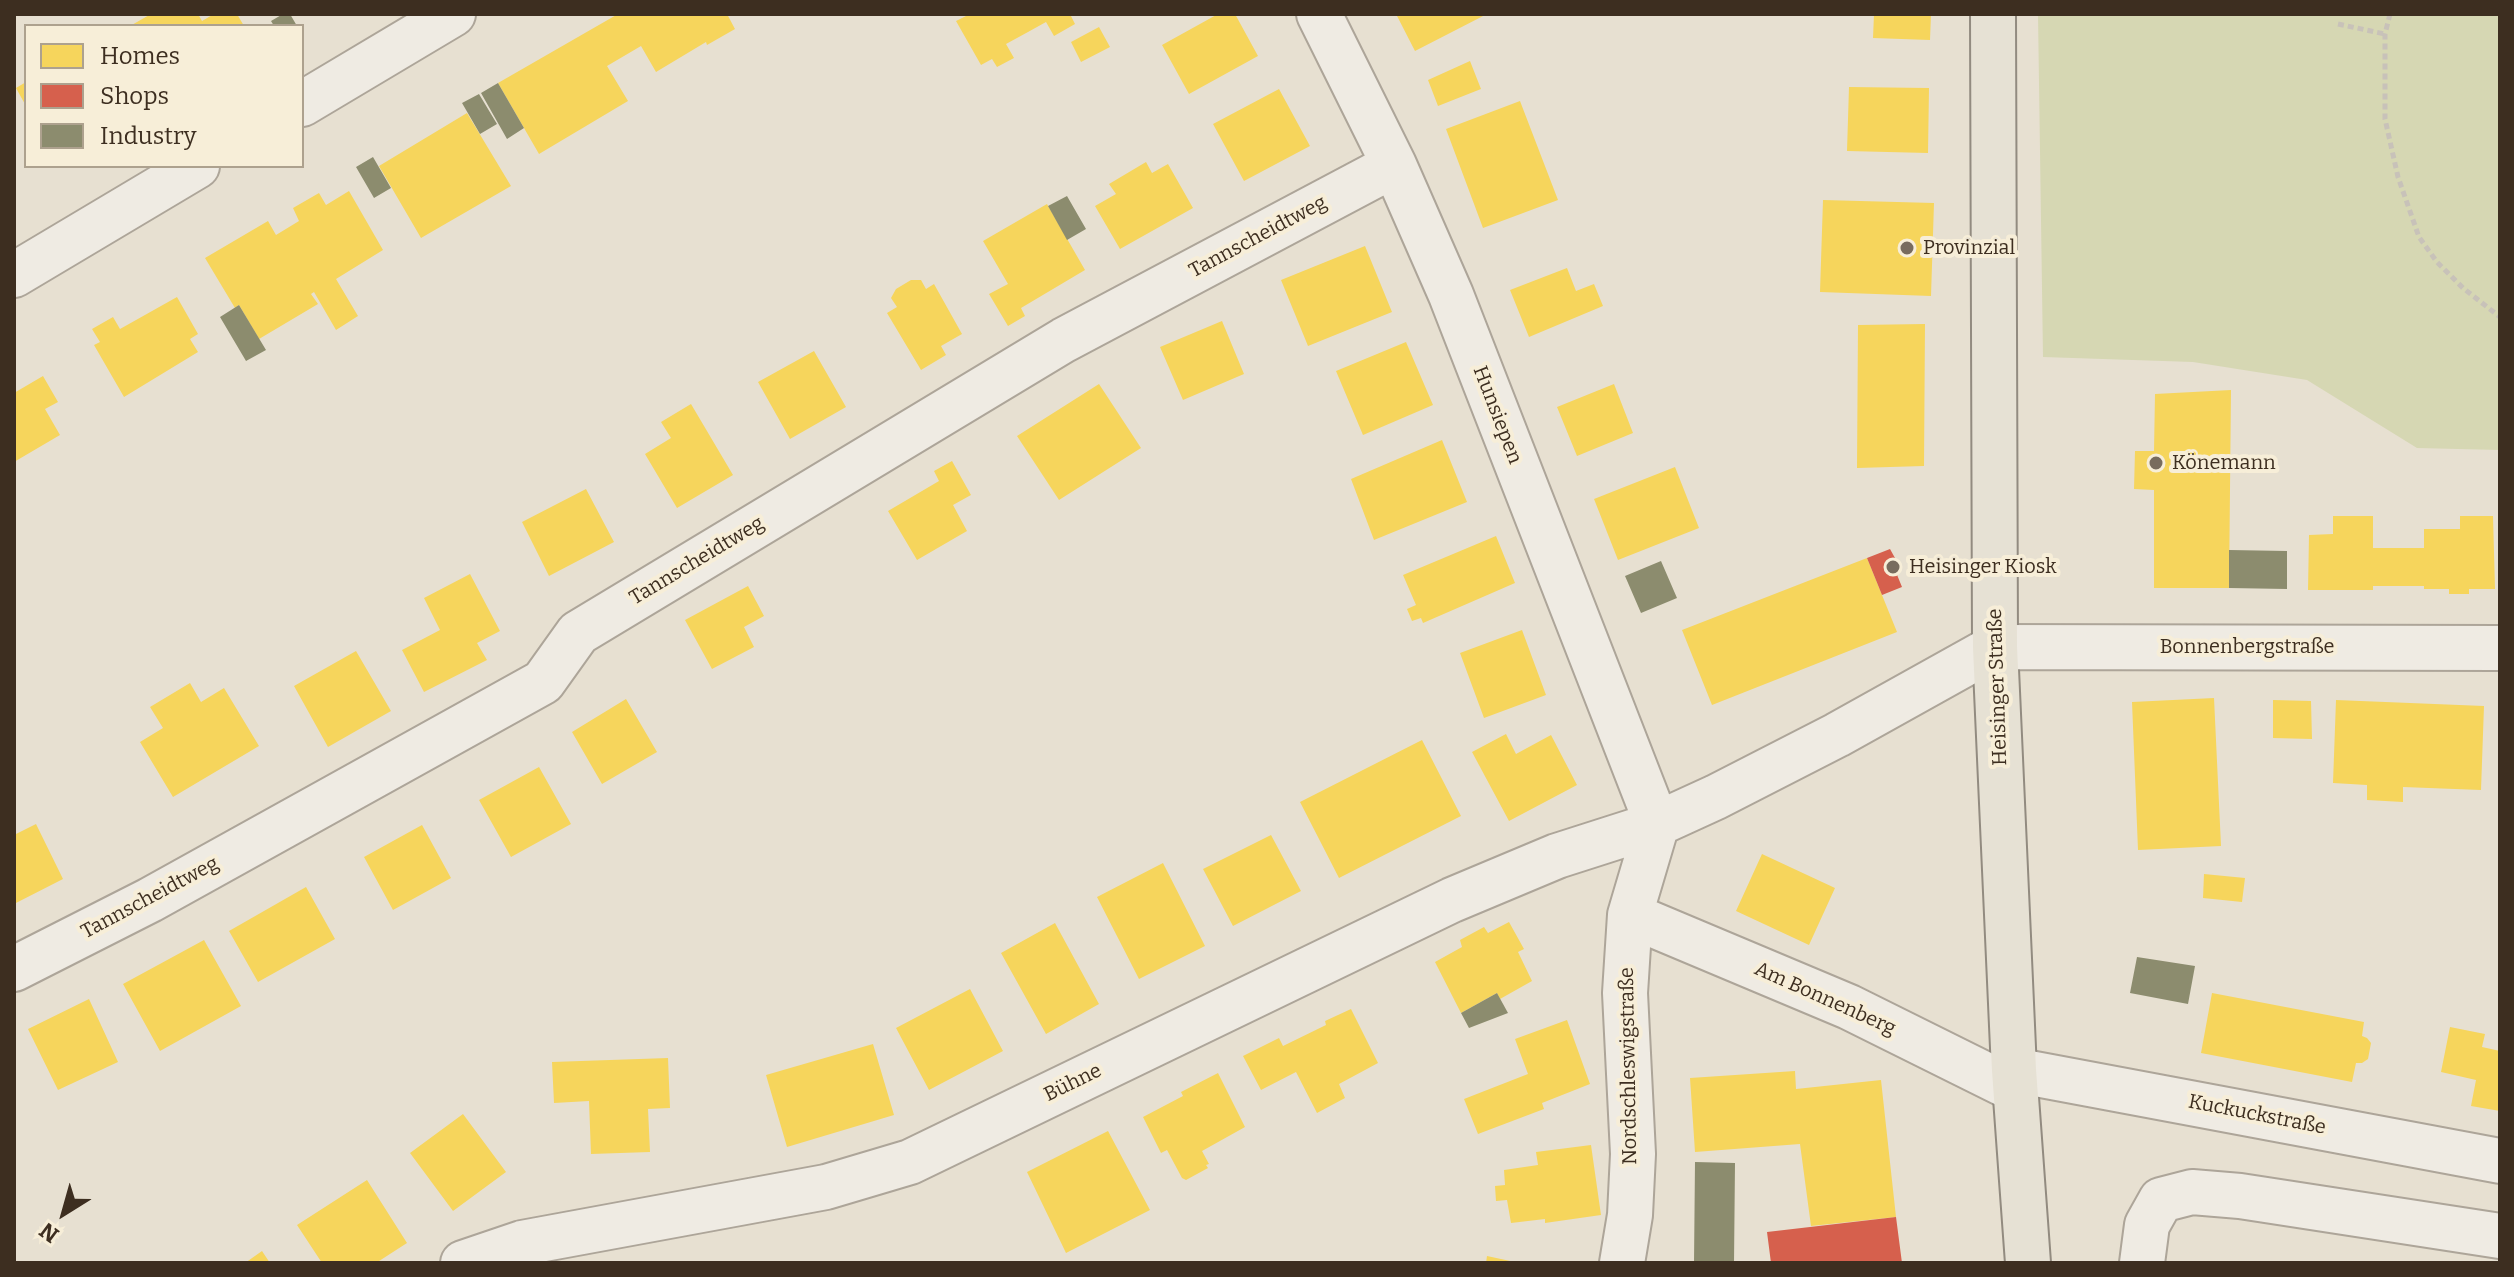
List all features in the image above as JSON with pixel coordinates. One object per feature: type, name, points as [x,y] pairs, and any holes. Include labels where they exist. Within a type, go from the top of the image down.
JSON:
[{"type":"main road","name":"Heisinger Straße","points":[[1993,14],[1995,647],[2015,1080],[2028,1263]]},
{"type":"street","points":[[304,103],[453,14]]},
{"type":"street","name":"Hunsiepen","points":[[1319,14],[1394,165],[1451,295],[1657,824]]},
{"type":"street","name":"Tannscheidtweg","points":[[14,969],[150,900],[543,682],[578,633],[1064,340],[1394,165]]},
{"type":"street","points":[[14,275],[194,168]]},
{"type":"street","points":[[1657,824],[1837,735],[1995,647]]},
{"type":"street","name":"Bonnenbergstraße","points":[[1995,647],[2500,648]]},
{"type":"street","name":"Nordschleswigstraße","points":[[1622,1263],[1630,1215],[1633,1154],[1625,993],[1630,915],[1657,824]]},
{"type":"street","name":"Bühne","points":[[463,1263],[528,1253],[826,1187],[910,1162],[1452,900],[1557,856],[1657,824]]},
{"type":"street","name":"Am Bonnenberg","points":[[1630,915],[2015,1080]]},
{"type":"street","name":"Kuckuckstraße","points":[[2015,1080],[2500,1161]]},
{"type":"street","points":[[2142,1263],[2147,1225],[2161,1200],[2192,1192],[2240,1196],[2500,1236]]},
{"type":"path","points":[[2390,14],[2385,34],[2385,119],[2398,177],[2419,237],[2437,262],[2463,288],[2500,317]]},
{"type":"path","points":[[2338,24],[2385,34]]},
{"type":"green space","points":[[2038,14],[2500,14],[2500,450],[2417,448],[2307,380],[2193,362],[2043,357]]},
{"type":"building: Homes","points":[[151,14],[198,14],[202,21],[214,14],[237,14],[243,24],[134,24]]},
{"type":"building: Homes","points":[[618,14],[727,14],[735,29],[707,45],[706,42],[656,72],[641,46],[607,66],[628,101],[539,154],[498,83]]},
{"type":"building: Homes","points":[[970,14],[1070,14],[1075,24],[1054,36],[1046,22],[1006,44],[1014,58],[997,67],[992,59],[981,65],[956,21]]},
{"type":"building: Homes","points":[[1218,14],[1235,14],[1258,56],[1189,94],[1162,45]]},
{"type":"building: Homes","points":[[1396,14],[1487,14],[1415,51]]},
{"type":"building: Homes","points":[[1874,14],[1931,14],[1930,40],[1873,38]]},
{"type":"building: Homes","points":[[1099,27],[1110,47],[1081,62],[1071,42]]},
{"type":"building: Homes","points":[[1470,61],[1481,89],[1438,106],[1428,80]]},
{"type":"building: Homes","points":[[24,83],[24,102],[16,88]]},
{"type":"building: Homes","points":[[1849,87],[1929,88],[1928,153],[1847,151]]},
{"type":"building: Homes","points":[[1279,89],[1310,146],[1244,181],[1213,124]]},
{"type":"building: Homes","points":[[1520,101],[1558,200],[1483,228],[1446,129]]},
{"type":"building: Homes","points":[[467,113],[511,186],[421,238],[379,166]]},
{"type":"building: Homes","points":[[1146,162],[1152,173],[1168,164],[1193,208],[1120,249],[1095,206],[1116,194],[1109,184]]},
{"type":"building: Homes","points":[[349,191],[383,250],[336,279],[358,316],[336,330],[314,292],[311,294],[318,304],[259,339],[239,305],[235,308],[205,258],[268,221],[276,235],[299,221],[293,208],[319,193],[326,205]]},
{"type":"building: Homes","points":[[1823,200],[1934,203],[1931,296],[1820,292]]},
{"type":"building: Homes","points":[[1047,204],[1085,270],[1021,308],[1025,316],[1008,326],[989,294],[1008,284],[983,241]]},
{"type":"building: Homes","points":[[1365,246],[1392,312],[1308,346],[1281,280]]},
{"type":"building: Homes","points":[[1567,268],[1576,291],[1594,284],[1603,306],[1529,337],[1510,290]]},
{"type":"building: Homes","points":[[911,280],[921,280],[926,289],[934,284],[962,334],[941,346],[946,355],[921,370],[887,313],[897,307],[891,298],[896,289]]},
{"type":"building: Homes","points":[[177,297],[198,334],[190,339],[198,352],[124,397],[94,345],[100,342],[92,329],[113,317],[120,329]]},
{"type":"building: Homes","points":[[1222,321],[1244,374],[1183,400],[1160,347]]},
{"type":"building: Homes","points":[[1925,324],[1924,466],[1857,468],[1858,325]]},
{"type":"building: Homes","points":[[1406,342],[1433,405],[1363,435],[1336,371]]},
{"type":"building: Homes","points":[[814,351],[846,407],[790,439],[758,382]]},
{"type":"building: Homes","points":[[43,376],[58,402],[45,409],[60,435],[14,462],[14,393]]},
{"type":"building: Homes","points":[[1099,384],[1141,448],[1059,500],[1017,436]]},
{"type":"building: Homes","points":[[1614,384],[1633,433],[1577,456],[1557,407]]},
{"type":"building: Homes","points":[[2231,390],[2229,588],[2154,588],[2154,490],[2134,489],[2135,451],[2154,451],[2155,394]]},
{"type":"building: Homes","points":[[691,404],[733,475],[677,508],[645,454],[671,438],[661,422]]},
{"type":"building: Homes","points":[[1442,440],[1467,502],[1374,540],[1351,479]]},
{"type":"building: Homes","points":[[952,461],[971,495],[953,505],[967,531],[917,560],[888,511],[939,481],[934,471]]},
{"type":"building: Homes","points":[[1675,467],[1699,528],[1618,560],[1594,499]]},
{"type":"building: Homes","points":[[586,489],[614,542],[549,576],[522,522]]},
{"type":"building: Homes","points":[[2333,516],[2373,516],[2373,548],[2424,548],[2424,529],[2460,529],[2460,516],[2493,516],[2495,589],[2469,589],[2469,594],[2449,594],[2449,589],[2424,589],[2424,586],[2308,590],[2309,535],[2333,534]]},
{"type":"building: Homes","points":[[1496,536],[1515,583],[1423,623],[1421,618],[1412,621],[1407,609],[1416,605],[1403,575]]},
{"type":"building: Homes","points":[[1867,558],[1897,632],[1712,705],[1682,630]]},
{"type":"building: Homes","points":[[470,574],[500,631],[477,643],[487,660],[424,692],[402,650],[440,630],[424,598]]},
{"type":"building: Homes","points":[[748,586],[764,616],[744,627],[754,647],[712,669],[685,620]]},
{"type":"building: Homes","points":[[1522,630],[1546,695],[1484,718],[1460,653]]},
{"type":"building: Homes","points":[[356,651],[391,711],[328,747],[294,686]]},
{"type":"building: Homes","points":[[190,683],[201,702],[224,688],[259,746],[173,797],[140,742],[163,728],[150,707]]},
{"type":"building: Homes","points":[[2214,698],[2221,846],[2138,850],[2132,702]]},
{"type":"building: Homes","points":[[626,699],[657,752],[602,784],[572,732]]},
{"type":"building: Homes","points":[[2273,700],[2311,701],[2312,739],[2273,738]]},
{"type":"building: Homes","points":[[2336,700],[2484,706],[2481,790],[2403,787],[2403,802],[2367,800],[2367,785],[2333,783]]},
{"type":"building: Homes","points":[[1506,734],[1516,754],[1551,735],[1577,785],[1509,821],[1472,752]]},
{"type":"building: Homes","points":[[1422,740],[1461,816],[1339,878],[1300,802]]},
{"type":"building: Homes","points":[[539,767],[571,824],[511,857],[479,800]]},
{"type":"building: Homes","points":[[36,824],[63,879],[14,904],[14,835]]},
{"type":"building: Homes","points":[[422,825],[451,878],[393,910],[364,857]]},
{"type":"building: Homes","points":[[1271,835],[1301,891],[1233,926],[1203,869]]},
{"type":"building: Homes","points":[[1762,854],[1835,888],[1809,945],[1736,911]]},
{"type":"building: Homes","points":[[1163,863],[1205,946],[1139,979],[1097,897]]},
{"type":"building: Homes","points":[[2204,874],[2245,878],[2242,902],[2203,898]]},
{"type":"building: Homes","points":[[306,887],[335,939],[258,982],[229,931]]},
{"type":"building: Homes","points":[[1509,922],[1524,949],[1518,952],[1532,981],[1500,999],[1497,993],[1461,1013],[1435,962],[1462,947],[1460,940],[1484,927],[1488,933]]},
{"type":"building: Homes","points":[[1055,923],[1099,1004],[1046,1034],[1001,953]]},
{"type":"building: Homes","points":[[204,940],[241,1006],[160,1051],[123,984]]},
{"type":"building: Homes","points":[[970,989],[1003,1051],[929,1090],[896,1028]]},
{"type":"building: Homes","points":[[2212,993],[2364,1022],[2362,1036],[2371,1043],[2368,1059],[2356,1063],[2352,1082],[2201,1053]]},
{"type":"building: Homes","points":[[89,999],[118,1062],[58,1090],[28,1029]]},
{"type":"building: Homes","points":[[1351,1009],[1378,1063],[1339,1084],[1345,1098],[1317,1113],[1296,1072],[1261,1090],[1243,1056],[1279,1038],[1283,1046]]},
{"type":"building: Homes","points":[[1567,1020],[1590,1084],[1542,1103],[1544,1109],[1478,1134],[1464,1099],[1528,1074],[1515,1039]]},
{"type":"building: Homes","points":[[2450,1027],[2485,1034],[2482,1047],[2500,1051],[2500,1111],[2471,1106],[2476,1080],[2441,1072]]},
{"type":"building: Homes","points":[[873,1044],[894,1115],[787,1147],[766,1075]]},
{"type":"building: Homes","points":[[668,1058],[670,1108],[648,1109],[650,1152],[591,1154],[589,1101],[554,1103],[552,1062]]},
{"type":"building: Homes","points":[[1795,1071],[1796,1089],[1881,1080],[1896,1217],[1811,1226],[1800,1144],[1695,1152],[1690,1078]]},
{"type":"building: Homes","points":[[1218,1073],[1245,1127],[1202,1151],[1208,1168],[1186,1180],[1167,1150],[1161,1153],[1143,1117]]},
{"type":"building: Homes","points":[[463,1114],[506,1172],[453,1211],[410,1153]]},
{"type":"building: Homes","points":[[1108,1131],[1150,1210],[1066,1253],[1027,1172]]},
{"type":"building: Homes","points":[[1591,1145],[1601,1215],[1545,1223],[1545,1219],[1511,1223],[1507,1200],[1496,1201],[1495,1186],[1505,1185],[1504,1170],[1538,1165],[1536,1152]]},
{"type":"building: Homes","points":[[367,1180],[407,1243],[376,1263],[322,1263],[297,1225]]},
{"type":"building: Homes","points":[[262,1251],[270,1263],[245,1263]]},
{"type":"building: Homes","points":[[1487,1256],[1515,1262],[1515,1263],[1486,1263]]},
{"type":"building: Shops","points":[[1890,549],[1902,587],[1882,595],[1867,558]]},
{"type":"building: Shops","points":[[1896,1217],[1902,1263],[1771,1263],[1767,1232]]},
{"type":"building: Industry","points":[[283,14],[290,14],[296,24],[273,24],[271,21]]},
{"type":"building: Industry","points":[[498,83],[524,128],[507,139],[481,93]]},
{"type":"building: Industry","points":[[479,94],[497,124],[480,134],[462,103]]},
{"type":"building: Industry","points":[[373,157],[391,188],[374,198],[356,167]]},
{"type":"building: Industry","points":[[1067,196],[1086,229],[1067,240],[1048,206]]},
{"type":"building: Industry","points":[[239,305],[266,350],[246,361],[220,317]]},
{"type":"building: Industry","points":[[2229,550],[2287,551],[2287,589],[2229,588]]},
{"type":"building: Industry","points":[[1661,561],[1677,598],[1641,613],[1625,576]]},
{"type":"building: Industry","points":[[2137,957],[2195,966],[2188,1004],[2130,993]]},
{"type":"building: Industry","points":[[1497,993],[1508,1013],[1469,1028],[1461,1013]]},
{"type":"building: Industry","points":[[1695,1162],[1735,1163],[1734,1263],[1694,1263]]},
{"type":"place","name":"Provinzial","points":[[1907,248]]},
{"type":"place","name":"Könemann","points":[[2156,463]]},
{"type":"place","name":"Heisinger Kiosk","points":[[1893,567]]}]
